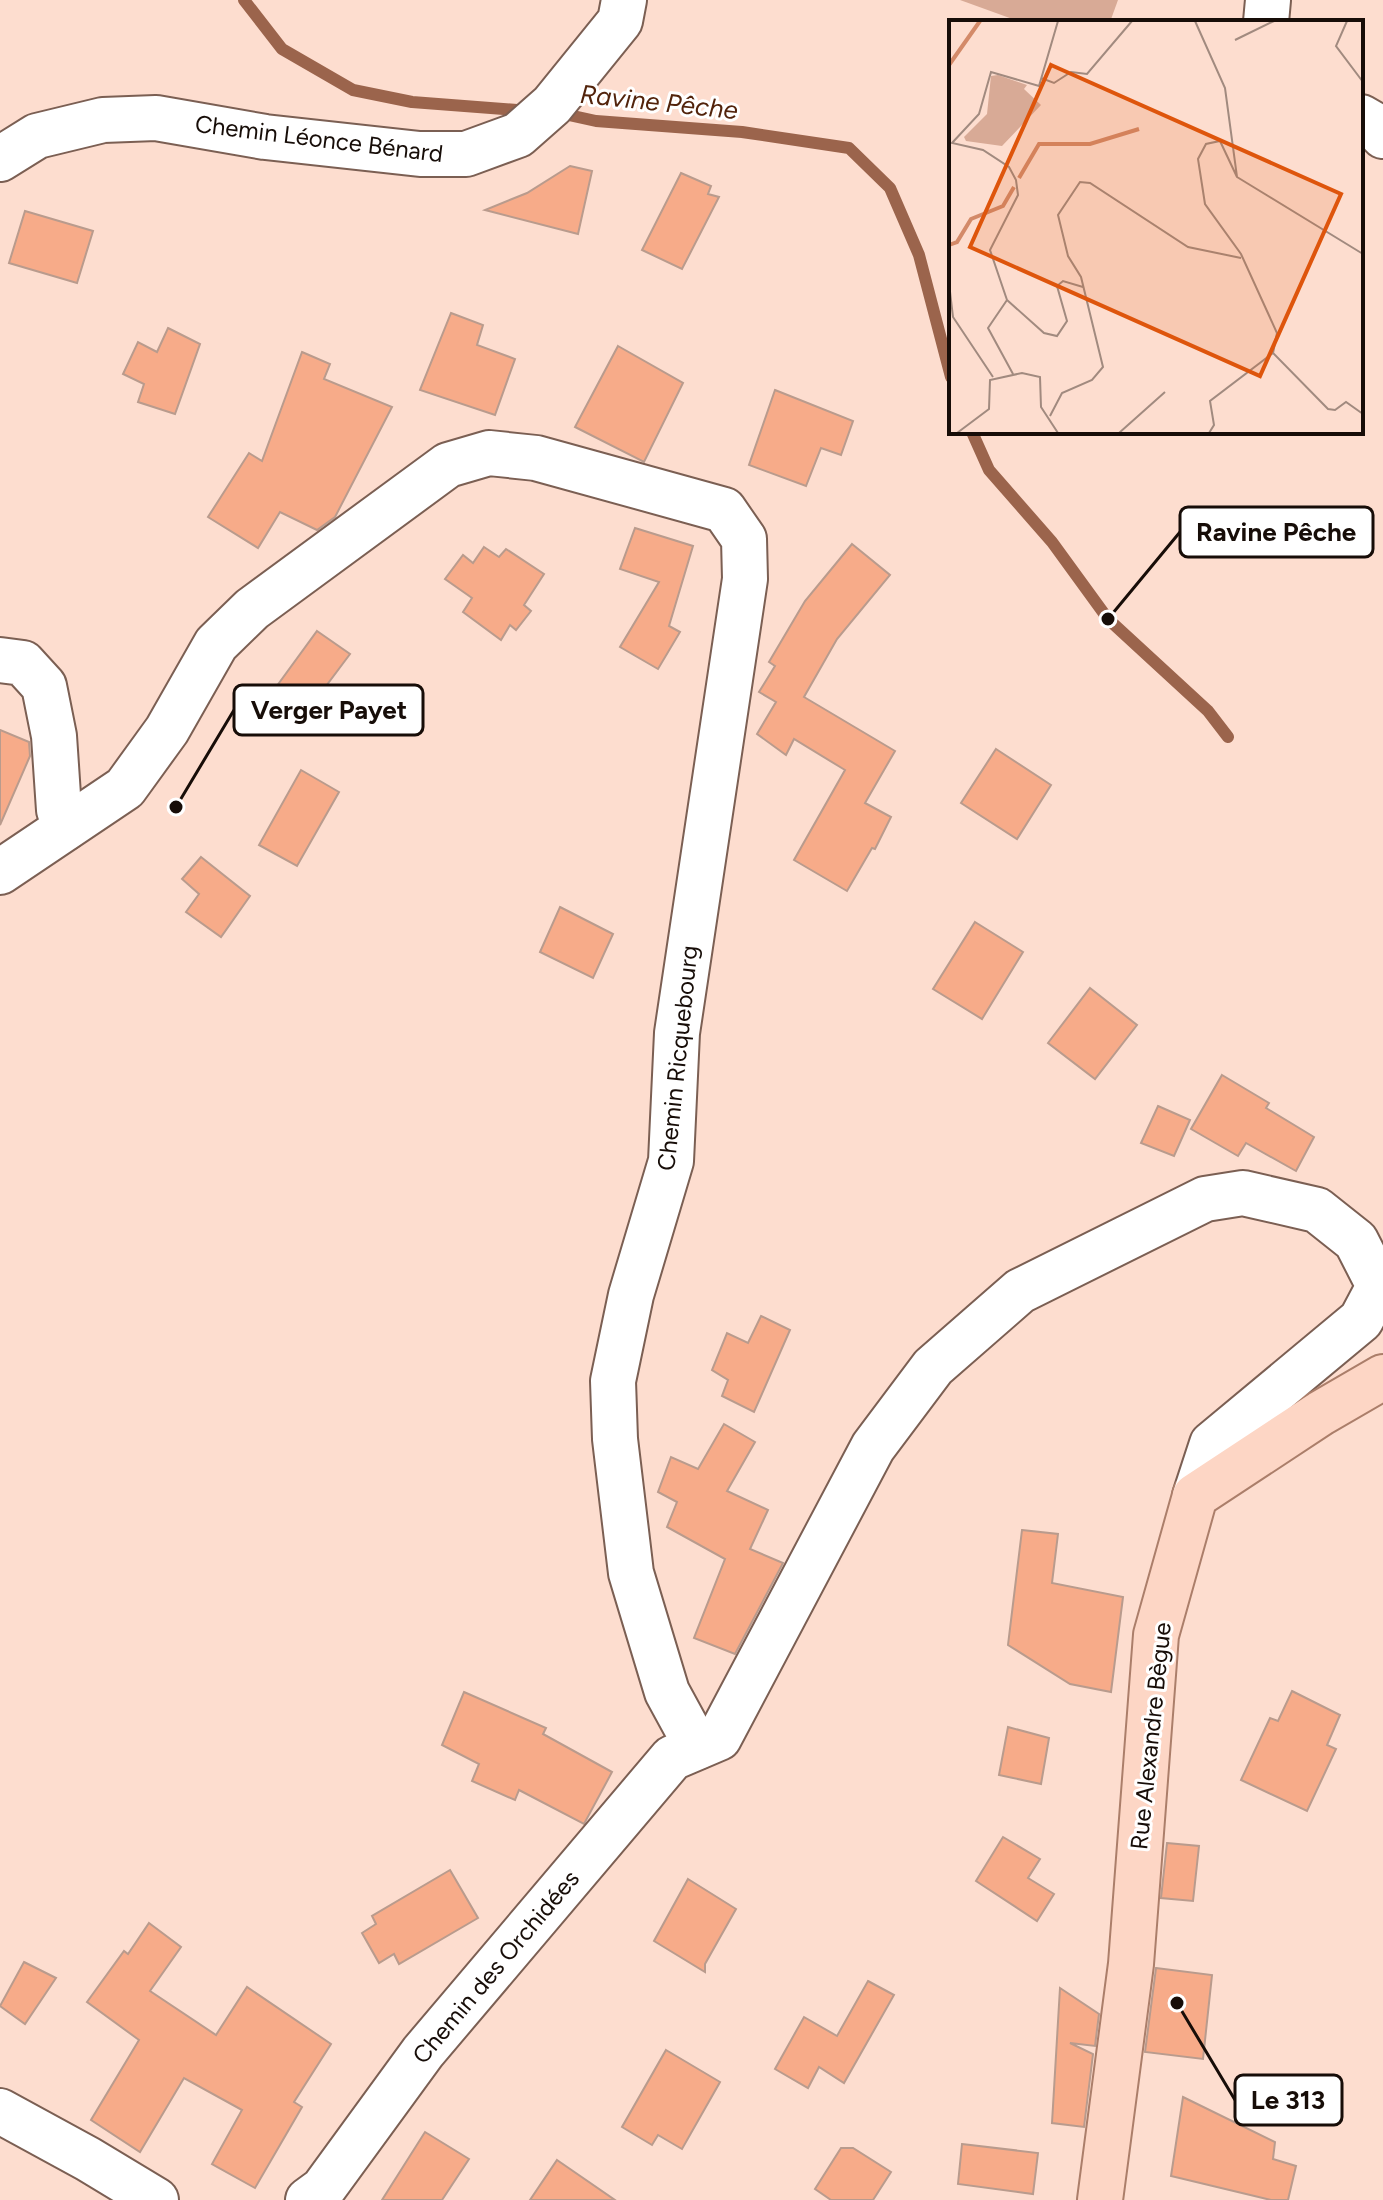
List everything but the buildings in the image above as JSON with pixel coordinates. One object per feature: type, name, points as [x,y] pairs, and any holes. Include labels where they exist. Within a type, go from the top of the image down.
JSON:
[{"type":"main road","points":[[1195,1496],[1321,1413],[1383,1377]]},
{"type":"main road","name":"Rue Alexandre Bègue","points":[[1100,2200],[1131,1964],[1156,1635],[1195,1496]]},
{"type":"street","name":"Chemin Léonce Bénard","points":[[0,159],[37,136],[103,120],[156,118],[265,137],[420,154],[466,154],[518,135],[552,105],[620,21],[624,0]]},
{"type":"street","points":[[1266,20],[1268,0]]},
{"type":"street","points":[[1363,118],[1383,136]]},
{"type":"street","name":"Chemin Ricquebourg","points":[[0,872],[125,788],[167,730],[216,644],[252,609],[448,465],[489,453],[536,458],[724,510],[744,539],[745,579],[677,1033],[671,1161],[631,1295],[613,1381],[615,1439],[631,1573],[667,1692],[697,1747]]},
{"type":"street","points":[[0,660],[23,663],[44,686],[54,736],[59,810],[65,828]]},
{"type":"street","points":[[697,1747],[719,1738],[873,1447],[933,1367],[998,1310],[1020,1291],[1205,1199],[1243,1193],[1317,1210],[1356,1241],[1379,1286],[1361,1320],[1212,1444],[1195,1496]]},
{"type":"street","name":"Chemin des Orchidées","points":[[308,2200],[323,2189],[423,2052],[672,1758],[697,1747]]},
{"type":"street","points":[[0,2111],[156,2200]]},
{"type":"shaded area","points":[[960,0],[1118,0],[1111,20],[1015,20]]},
{"type":"waterway","name":"Ravine Pêche","points":[[244,0],[282,49],[353,90],[412,102],[529,111]]},
{"type":"waterway","name":"Ravine Pêche","points":[[555,112],[596,121],[742,132],[849,148],[890,188],[919,255],[949,369]]},
{"type":"waterway","name":"Ravine Pêche","points":[[973,434],[989,470],[1052,542],[1108,619],[1208,711],[1228,737]]},
{"type":"place","name":"Ravine Pêche","points":[[1108,619]]},
{"type":"place","name":"Verger Payet","points":[[176,807]]},
{"type":"place","name":"Le 313","points":[[1177,2003]]}]
